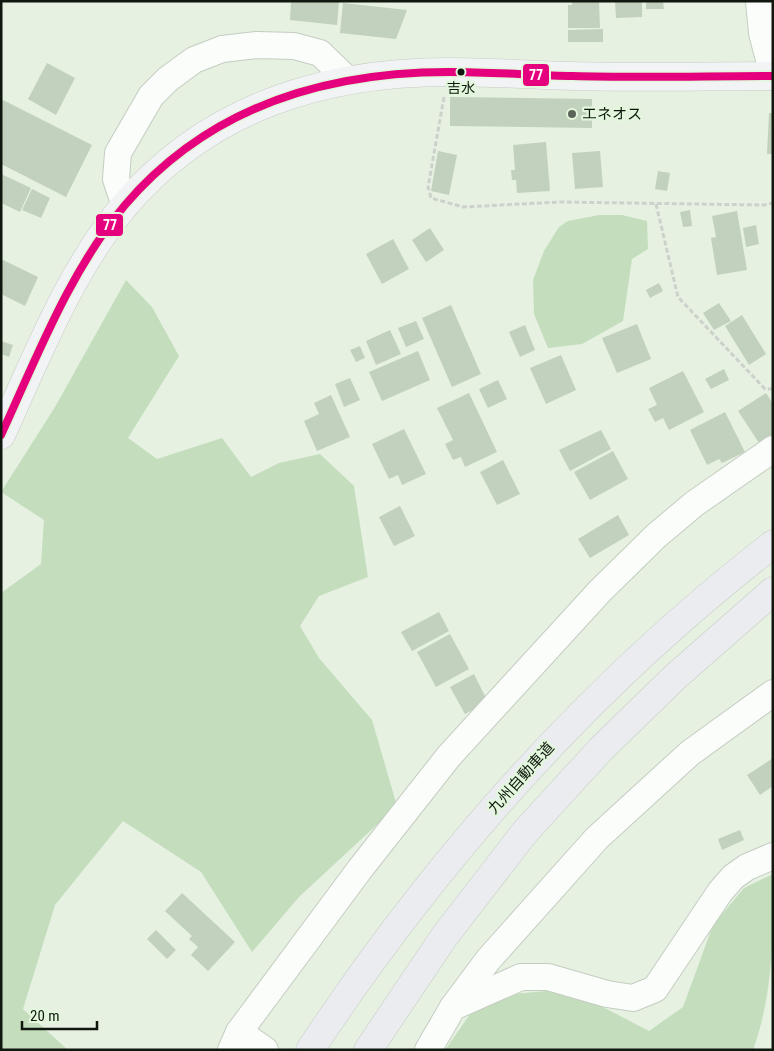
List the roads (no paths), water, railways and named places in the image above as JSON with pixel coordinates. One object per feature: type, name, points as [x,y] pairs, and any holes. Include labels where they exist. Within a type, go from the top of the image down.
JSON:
[{"type":"highway","name":"九州自動車道","points":[[310,1050],[408,910],[497,805],[573,721],[648,648],[773,544]]},
{"type":"highway","points":[[368,1050],[444,937],[525,832],[601,749],[675,677],[773,591]]},
{"type":"main road","points":[[1,435],[56,315],[88,257],[125,206],[161,167],[204,134],[252,108],[305,89],[348,80],[398,74],[448,72],[576,76],[773,75]]},
{"type":"street","points":[[759,1],[762,33],[773,75]]},
{"type":"street","points":[[125,206],[116,179],[118,152],[151,96],[168,79],[194,60],[222,49],[257,45],[294,46],[320,53],[348,80]]},
{"type":"street","points":[[265,1050],[235,1041],[360,869],[455,748],[600,591],[656,536],[694,504],[773,449]]},
{"type":"street","points":[[428,1050],[453,1007],[488,960],[597,838],[690,753],[773,693]]},
{"type":"street","points":[[453,1007],[521,977],[548,977],[607,994],[633,998],[655,988],[720,892],[733,877],[773,856]]},
{"type":"place","name":"吉水","points":[[461,72]]},
{"type":"place","name":"エネオス","points":[[572,114]]}]
